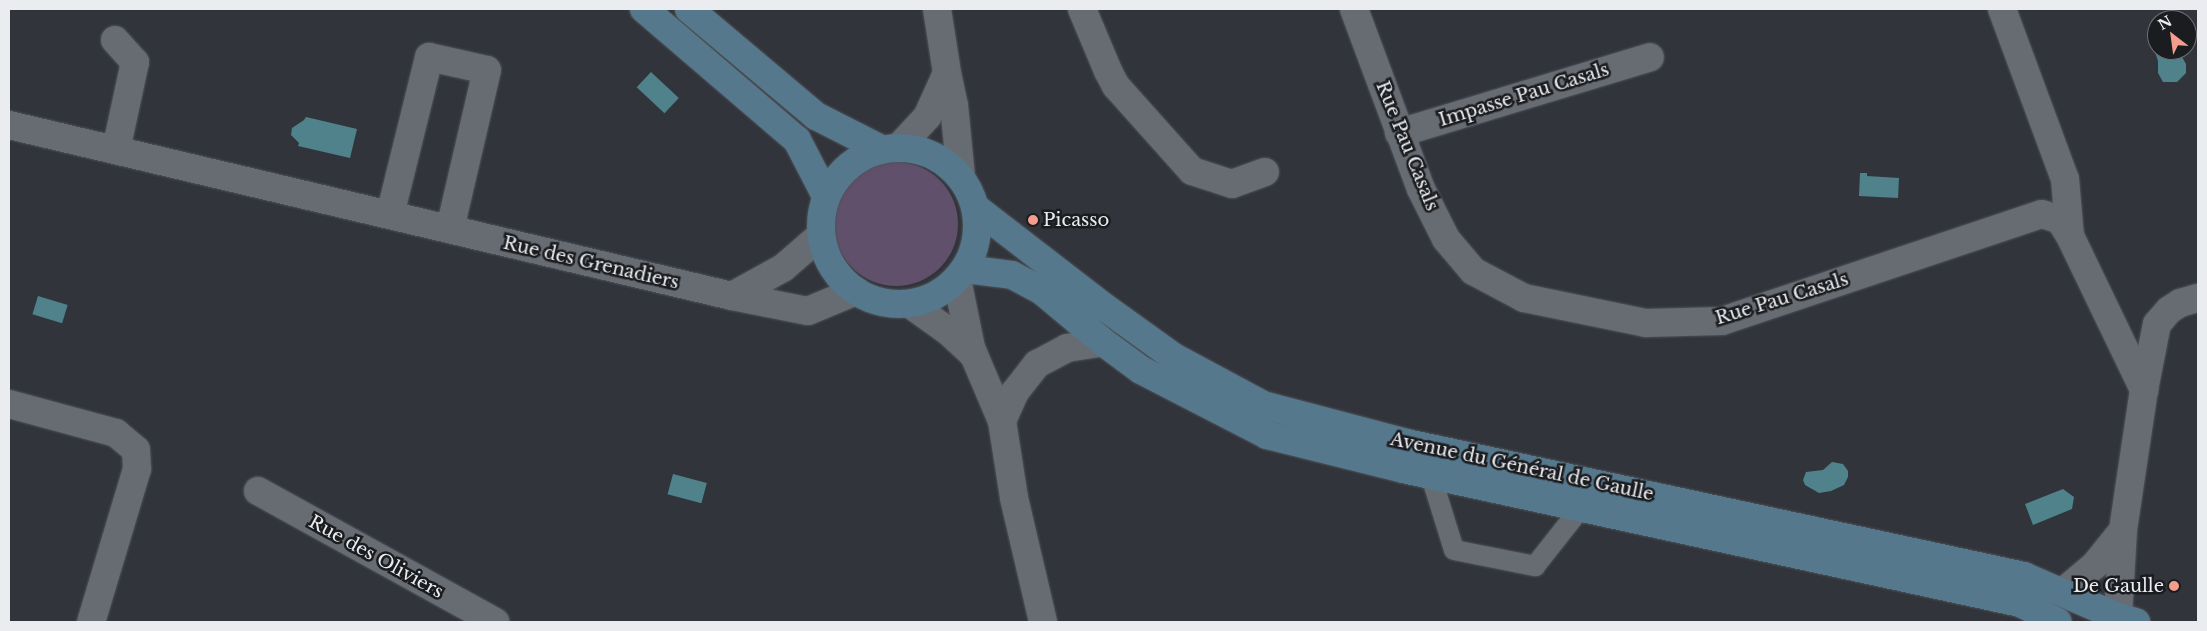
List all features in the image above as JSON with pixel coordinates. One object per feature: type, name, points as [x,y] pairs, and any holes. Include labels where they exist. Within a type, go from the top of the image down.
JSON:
[{"type":"main road","points":[[644,9],[797,140],[826,196]]},
{"type":"main road","points":[[689,9],[816,116],[890,148],[923,151],[944,161],[961,177],[970,192],[976,208],[978,229],[974,250],[961,274],[936,296],[910,304],[891,304],[872,300],[856,291],[838,277],[827,257],[821,235],[821,215],[826,196],[835,180],[848,166],[864,156],[890,148]]},
{"type":"main road","name":"Avenue du Général de Gaulle","points":[[976,208],[1103,306],[1174,357],[1263,405],[1407,443],[2024,576],[2063,592],[2121,621]]},
{"type":"main road","name":"Avenue du Général de Gaulle","points":[[961,274],[1012,275],[1042,291],[1103,342],[1141,370],[1267,435],[1431,476],[2020,603],[2058,622]]},
{"type":"street","points":[[938,9],[947,73],[954,105],[961,177]]},
{"type":"street","points":[[1082,9],[1116,86],[1192,171],[1232,184],[1264,172]]},
{"type":"street","name":"Rue Pau Casals","points":[[1354,9],[1399,134],[1421,189],[1446,239],[1473,271],[1524,298],[1646,323],[1722,321],[2042,214],[2060,220],[2070,236]]},
{"type":"street","points":[[2002,9],[2065,179],[2070,236],[2144,390]]},
{"type":"street","points":[[115,40],[135,62],[116,150]]},
{"type":"street","name":"Impasse Pau Casals","points":[[1399,134],[1650,56]]},
{"type":"street","points":[[390,215],[429,57],[487,70],[450,229]]},
{"type":"street","points":[[890,148],[927,117],[947,73]]},
{"type":"street","name":"Rue des Grenadiers","points":[[9,125],[732,296],[808,311],[856,291]]},
{"type":"street","points":[[732,296],[783,268],[821,235]]},
{"type":"street","points":[[961,274],[961,305],[975,356],[1002,421],[1014,498],[1043,622]]},
{"type":"street","points":[[2121,621],[2123,530],[2144,390],[2157,324],[2170,310],[2180,303],[2198,298]]},
{"type":"street","points":[[910,304],[948,331],[975,356]]},
{"type":"street","points":[[1002,421],[1016,392],[1037,364],[1067,348],[1103,342]]},
{"type":"street","points":[[9,404],[116,433],[136,450],[137,468],[91,622]]},
{"type":"street","name":"Rue des Oliviers","points":[[258,491],[495,622]]},
{"type":"street","points":[[2063,592],[2095,566],[2123,530]]},
{"type":"lane","points":[[1431,476],[1454,550],[1536,566],[1580,509]]},
{"type":"shaded area","points":[[896,162],[920,166],[940,180],[954,200],[958,224],[954,248],[940,268],[920,282],[896,286],[872,282],[852,268],[838,248],[834,224],[838,200],[852,180],[872,166]]},
{"type":"water","points":[[2184,60],[2186,64],[2186,73],[2177,82],[2163,82],[2158,73],[2158,61]]},
{"type":"water","points":[[651,72],[679,98],[664,113],[637,87]]},
{"type":"water","points":[[306,117],[357,129],[350,158],[298,146],[299,143],[291,135],[292,128]]},
{"type":"water","points":[[1860,173],[1867,173],[1867,176],[1899,178],[1898,198],[1859,196]]},
{"type":"water","points":[[38,296],[68,305],[62,323],[32,314]]},
{"type":"water","points":[[1832,462],[1843,464],[1848,471],[1848,477],[1844,485],[1831,491],[1819,493],[1805,485],[1803,480],[1806,472],[1823,470]]},
{"type":"water","points":[[673,474],[707,483],[701,503],[668,494]]},
{"type":"water","points":[[2063,489],[2074,497],[2072,509],[2033,525],[2025,504]]},
{"type":"place","name":"Picasso","points":[[1033,220]]},
{"type":"place","name":"De Gaulle","points":[[2174,586]]}]
